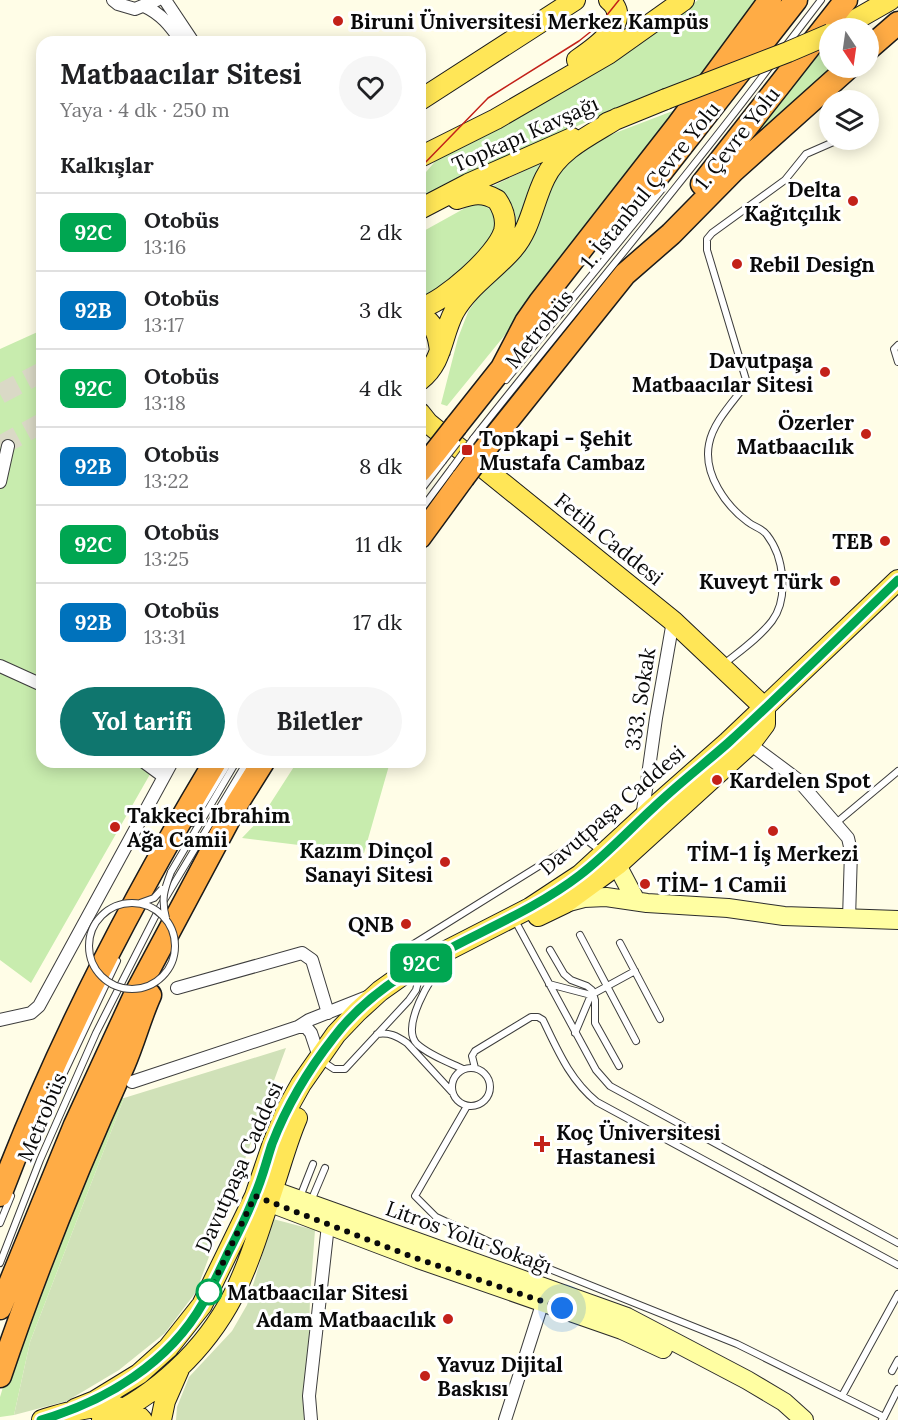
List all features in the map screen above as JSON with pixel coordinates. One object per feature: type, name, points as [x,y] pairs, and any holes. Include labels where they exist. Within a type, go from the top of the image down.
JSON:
[{"type":"highway","points":[[426,527],[458,473],[468,438],[501,378],[526,322],[678,125],[770,0]]},
{"type":"highway","name":"1. İstanbul Çevre Yolu","points":[[501,378],[796,0]]},
{"type":"highway","name":"1. Çevre Yolu","points":[[625,274],[716,166],[846,0]]},
{"type":"highway","points":[[882,40],[898,23]]},
{"type":"highway","points":[[426,467],[468,438],[625,274],[671,234],[733,171],[837,78]]},
{"type":"highway","points":[[7,1193],[17,1149],[46,1096],[111,947],[211,768]]},
{"type":"highway","points":[[0,1308],[93,1084],[159,948],[192,891],[238,802],[259,768]]},
{"type":"highway","points":[[0,1376],[48,1241],[110,1091],[124,1064],[147,1002],[171,950],[192,891]]},
{"type":"highway","points":[[0,1159],[21,1114],[46,1096]]},
{"type":"main road","points":[[426,83],[553,0]]},
{"type":"main road","points":[[426,95],[575,0]]},
{"type":"main road","points":[[460,137],[479,118],[566,67],[605,38],[617,20],[615,5],[609,0]]},
{"type":"main road","name":"Topkapı Kavşağı","points":[[426,154],[496,118],[608,54],[684,0]]},
{"type":"main road","points":[[861,18],[890,0]]},
{"type":"main road","points":[[426,374],[435,365],[450,321],[459,304],[524,235],[545,177],[560,156],[618,118],[819,39]]},
{"type":"main road","name":"Topkapı Kavşağı","points":[[426,206],[477,180],[618,118]]},
{"type":"main road","points":[[426,215],[458,199],[482,193],[497,200],[506,219],[501,240],[494,249],[452,292],[439,301],[426,306]]},
{"type":"main road","points":[[426,319],[437,332],[440,351]]},
{"type":"main road","name":"Fetih Caddesi","points":[[426,420],[673,621],[765,708]]},
{"type":"main road","name":"Davutpaşa Caddesi","points":[[102,1420],[124,1414],[180,1366],[199,1346],[232,1298],[248,1260],[287,1109],[323,1061],[336,1034],[380,991],[415,974],[530,908],[580,875],[611,860],[642,820],[765,708],[898,580]]},
{"type":"main road","name":"Davutpaşa Caddesi","points":[[323,1061],[415,974],[443,963],[565,903],[611,860],[750,744],[765,724],[765,708]]},
{"type":"main road","points":[[636,901],[611,860],[622,853],[686,790],[696,770]]},
{"type":"main road","points":[[565,903],[584,898],[606,897],[728,908],[784,916],[898,920]]},
{"type":"main road","name":"Davutpaşa Caddesi","points":[[75,1409],[95,1401],[139,1374],[168,1348],[202,1305],[264,1193]]},
{"type":"main road","name":"Litros Yolu Sokağı","points":[[264,1193],[304,1202],[545,1295],[622,1329],[743,1388],[789,1420]]},
{"type":"main road","name":"Litros Yolu Sokağı","points":[[264,1193],[328,1226],[418,1259],[627,1317],[747,1380],[784,1402],[804,1420]]},
{"type":"main road","points":[[124,1414],[138,1386],[184,1341],[202,1305]]},
{"type":"main road","points":[[161,1420],[165,1401],[180,1366]]},
{"type":"main road","points":[[42,1420],[88,1407],[124,1414],[136,1413],[142,1420]]},
{"type":"street","points":[[113,0],[135,9],[157,0]]},
{"type":"street","points":[[165,0],[189,36]]},
{"type":"street","points":[[144,6],[155,11],[178,36]]},
{"type":"street","points":[[0,482],[8,446]]},
{"type":"street","name":"333. Sokak","points":[[642,820],[656,718],[673,621]]},
{"type":"street","points":[[0,666],[36,682]]},
{"type":"street","points":[[750,744],[797,779],[850,842],[849,919]]},
{"type":"street","points":[[152,768],[163,776]]},
{"type":"street","points":[[0,1020],[32,1013],[39,1006],[168,768]]},
{"type":"street","points":[[177,988],[302,953],[312,960],[328,1013]]},
{"type":"street","points":[[132,1082],[298,1027],[309,1020],[380,991]]},
{"type":"street","points":[[298,1027],[306,1027],[311,1033],[323,1061]]},
{"type":"street","points":[[311,1420],[309,1396],[328,1226]]},
{"type":"street","points":[[505,1420],[545,1295]]},
{"type":"lane","name":"Metrobüs","points":[[468,438],[728,122],[821,0]]},
{"type":"lane","points":[[753,71],[767,52]]},
{"type":"lane","points":[[722,667],[773,620],[780,605],[782,579],[777,554],[766,533],[737,514],[724,499],[710,468],[708,450],[712,434],[747,383],[706,243],[712,232],[785,180],[806,154],[819,148]]},
{"type":"lane","name":"Metrobüs","points":[[501,378],[666,183]]},
{"type":"lane","points":[[898,345],[894,349],[898,362]]},
{"type":"lane","points":[[426,480],[439,457]]},
{"type":"lane","points":[[426,505],[458,473]]},
{"type":"lane","points":[[162,873],[225,768]]},
{"type":"lane","points":[[140,903],[154,898],[161,891],[232,768]]},
{"type":"lane","name":"Metrobüs","points":[[0,1263],[40,1160],[106,1014],[160,907],[243,768]]},
{"type":"lane","points":[[836,823],[898,771]]},
{"type":"lane","points":[[323,1061],[334,1069],[345,1069],[409,1000],[416,990],[415,974],[404,951],[585,838],[611,860]]},
{"type":"lane","points":[[166,919],[150,906],[140,903],[126,903],[112,908],[101,916],[93,928],[90,955],[96,968],[111,982],[130,988],[144,987],[157,981],[167,971],[174,959],[176,945],[173,931],[163,908],[163,892],[171,872]]},
{"type":"lane","points":[[141,914],[157,883]]},
{"type":"lane","points":[[518,926],[599,1076],[610,1086],[898,1243]]},
{"type":"lane","points":[[579,935],[636,1041]]},
{"type":"lane","points":[[620,943],[660,1019]]},
{"type":"lane","points":[[550,950],[564,974],[587,986],[592,994],[596,1023],[619,1066]]},
{"type":"lane","name":"Metrobüs","points":[[46,1096],[120,955]]},
{"type":"lane","points":[[443,963],[430,980],[413,1022],[412,1033],[418,1044],[463,1069]]},
{"type":"lane","points":[[549,984],[592,994],[635,971]]},
{"type":"lane","points":[[575,1033],[592,994]]},
{"type":"lane","points":[[475,1068],[472,1056],[475,1051],[531,1017],[538,1017],[543,1020],[563,1062],[576,1082],[597,1102],[898,1265]]},
{"type":"lane","points":[[376,1035],[388,1033],[407,1043],[458,1101],[467,1106],[480,1104],[489,1094],[489,1081],[481,1071],[475,1068],[463,1069],[454,1076],[452,1092]]},
{"type":"lane","points":[[467,1106],[415,1196],[436,1217],[537,1264],[737,1344],[883,1418],[898,1389]]},
{"type":"lane","points":[[304,1202],[314,1164]]},
{"type":"lane","points":[[304,1202],[325,1168]]},
{"type":"lane","name":"Metrobüs","points":[[0,1223],[7,1193]]},
{"type":"lane","points":[[842,1396],[898,1294]]},
{"type":"lane","points":[[892,1371],[898,1360]]},
{"type":"green space","points":[[698,0],[762,0],[713,69],[492,163],[426,197],[426,172],[438,158],[666,24]]},
{"type":"green space","points":[[819,55],[819,78],[827,78],[719,175],[813,58]]},
{"type":"green space","points":[[678,109],[575,249],[447,406],[441,404],[458,338],[468,312],[476,300],[527,247],[536,230],[546,195],[561,168],[594,141]]},
{"type":"green space","points":[[540,163],[518,226],[510,202],[491,187]]},
{"type":"green space","points":[[476,202],[484,203],[497,218],[494,235],[480,251],[452,278],[426,295],[426,230]]},
{"type":"green space","points":[[36,333],[36,768],[154,768],[31,983],[0,960],[0,349]]},
{"type":"green space","points":[[293,768],[388,768],[364,853],[242,838],[261,818]]},
{"type":"green space","points":[[286,1048],[196,1292],[165,1333],[119,1370],[67,1401],[14,1415],[30,1342],[124,1098]]},
{"type":"green space","points":[[124,1098],[30,1342],[14,1415],[0,1417],[0,1397],[8,1371],[115,1099]]},
{"type":"green space","points":[[273,1219],[315,1230],[310,1297],[307,1420],[176,1420],[177,1407],[189,1377],[232,1331],[247,1305]]},
{"type":"tunnel","points":[[0,394],[36,375]]},
{"type":"tunnel","points":[[0,446],[36,426]]},
{"type":"tram line","points":[[426,162],[488,98],[579,41],[599,25],[619,0]]},
{"type":"bus line","name":"92C","points":[[41,1420],[95,1401],[133,1379],[168,1348],[186,1327],[202,1305],[255,1196],[287,1109],[319,1057],[336,1034],[357,1012],[396,978],[530,908],[580,875],[728,742],[898,580]]},
{"type":"place","name":"Biruni Üniversitesi Merkez Kampüs","points":[[338,21]]},
{"type":"place","name":"Delta Kağıtçılık","points":[[853,201]]},
{"type":"place","name":"Rebil Design","points":[[737,264]]},
{"type":"place","name":"Davutpaşa Matbaacılar Sitesi","points":[[825,372]]},
{"type":"place","name":"Özerler Matbaacılık","points":[[866,434]]},
{"type":"place","name":"Topkapi - Şehit Mustafa Cambaz","points":[[467,450]]},
{"type":"place","name":"TEB","points":[[885,541]]},
{"type":"place","name":"Kuveyt Türk","points":[[835,581]]},
{"type":"place","name":"Kardelen Spot","points":[[717,780]]},
{"type":"place","name":"Takkeci Ibrahim Ağa Camii","points":[[115,827]]},
{"type":"place","name":"TİM-1 İş Merkezi","points":[[773,831]]},
{"type":"place","name":"Kazım Dinçol Sanayi Sitesi","points":[[445,862]]},
{"type":"place","name":"TİM- 1 Camii","points":[[645,884]]},
{"type":"place","name":"QNB","points":[[406,924]]},
{"type":"place","name":"Koç Üniversitesi Hastanesi","points":[[542,1144]]},
{"type":"place","name":"Matbaacılar Sitesi","points":[[209,1292]]},
{"type":"place","name":"Adam Matbaacılık","points":[[448,1319]]},
{"type":"place","name":"Yavuz Dijital Baskısı","points":[[425,1376]]},
{"type":"route","points":[[209,1292],[255,1196],[418,1259],[562,1308]]}]
